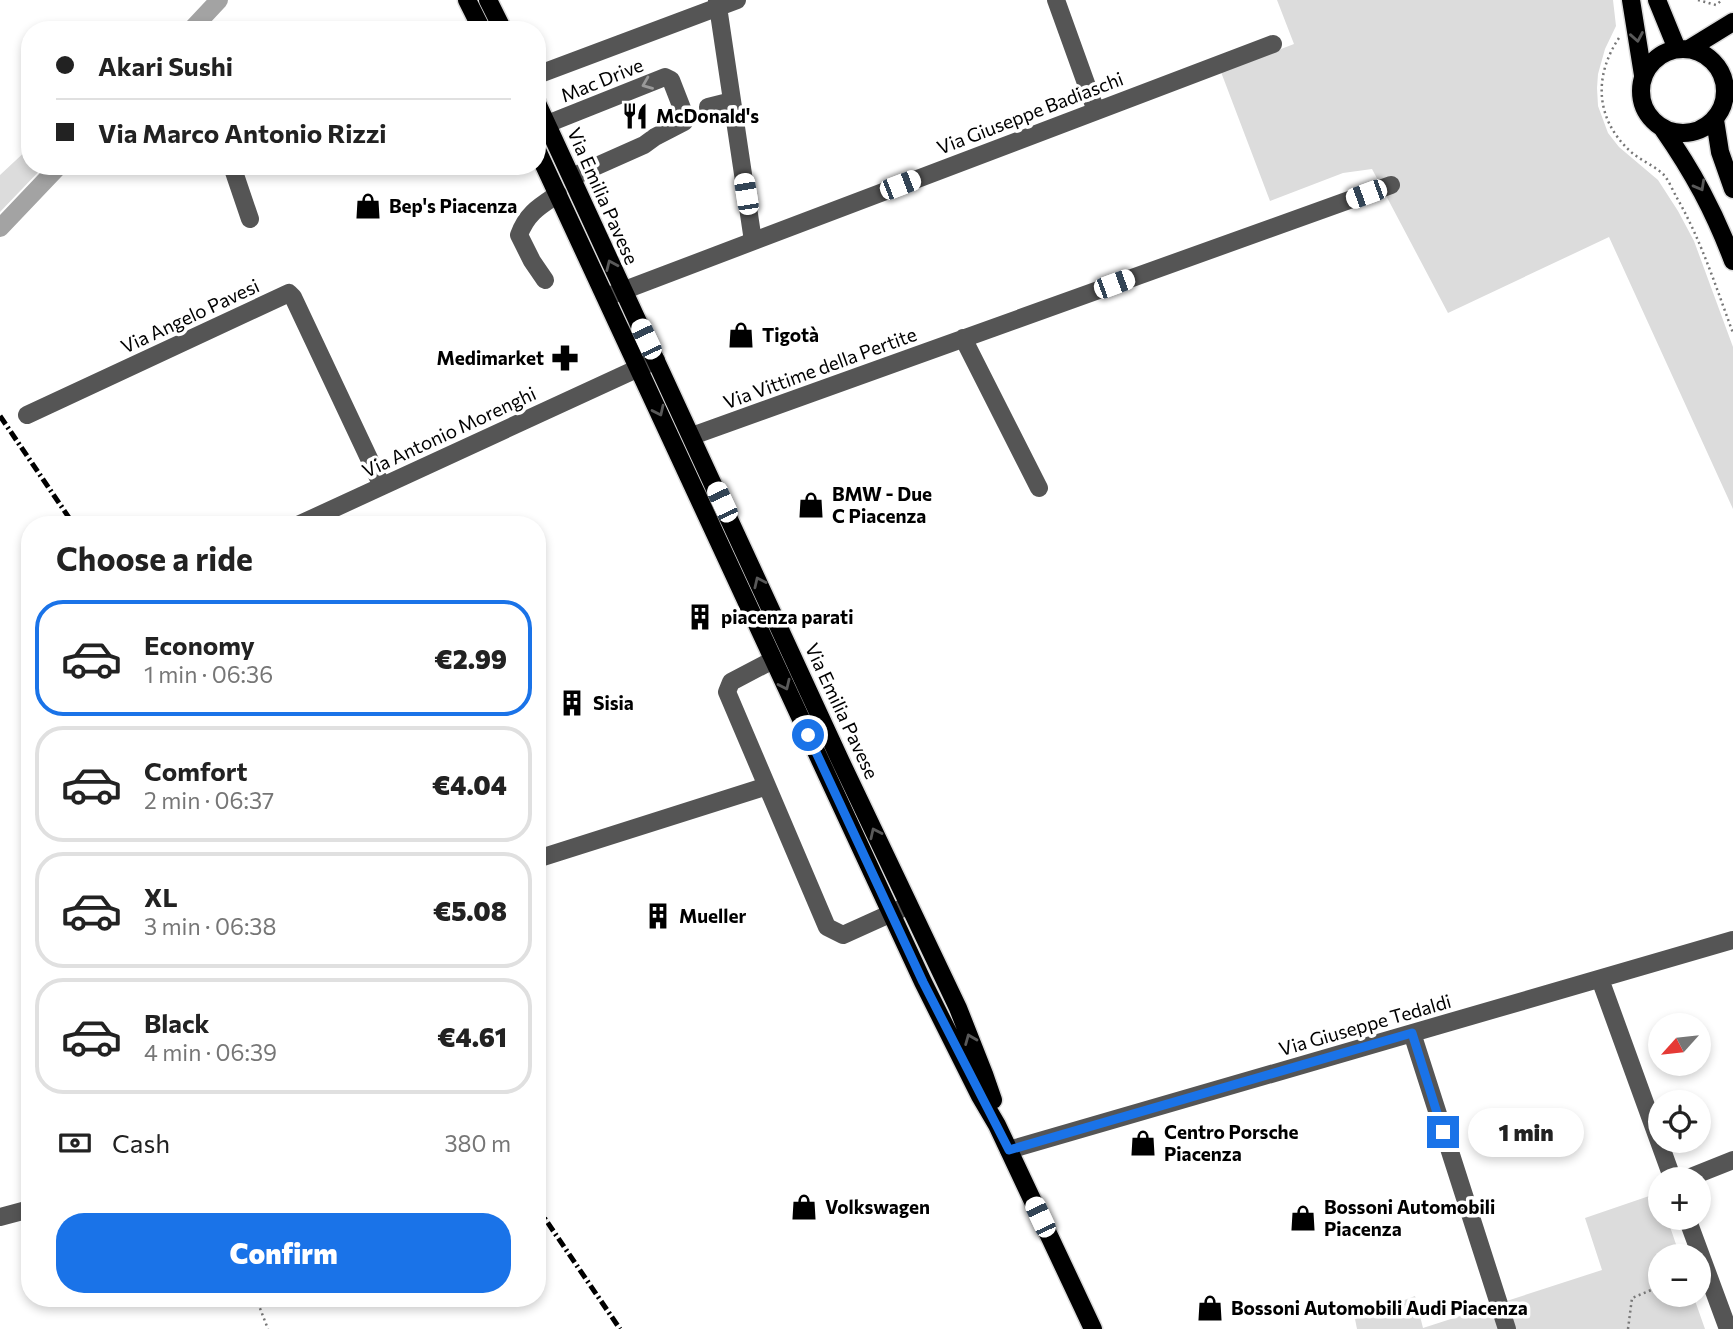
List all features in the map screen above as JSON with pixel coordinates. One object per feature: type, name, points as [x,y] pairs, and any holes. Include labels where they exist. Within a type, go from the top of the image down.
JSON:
[{"type":"main road","points":[[467,0],[478,21]]},
{"type":"main road","points":[[488,0],[498,21]]},
{"type":"main road","points":[[1630,0],[1643,75]]},
{"type":"main road","points":[[1657,0],[1683,49]]},
{"type":"main road","points":[[1683,49],[1733,22]]},
{"type":"main road","points":[[1683,49],[1703,53],[1714,62],[1729,82],[1721,110],[1715,120],[1704,128],[1676,134],[1653,122],[1640,99],[1640,87],[1643,75],[1657,57],[1667,51],[1683,49]]},
{"type":"main road","points":[[1715,120],[1720,152],[1733,189]]},
{"type":"main road","name":"Via Emilia Pavese","points":[[547,124],[962,1019],[984,1074],[1009,1150]]},
{"type":"main road","points":[[1663,129],[1709,203],[1733,261]]},
{"type":"main road","name":"Via Emilia Pavese","points":[[546,168],[923,982],[1009,1150],[1093,1329]]},
{"type":"street","points":[[546,71],[717,4],[737,0]]},
{"type":"street","points":[[1055,0],[1096,111]]},
{"type":"street","points":[[717,4],[753,241]]},
{"type":"street","name":"Via Giuseppe Badiaschi","points":[[606,298],[1273,44]]},
{"type":"street","name":"Mac Drive","points":[[547,124],[665,77],[671,80],[685,116],[684,122],[644,145],[572,177]]},
{"type":"street","points":[[708,107],[732,101]]},
{"type":"street","points":[[235,175],[250,219]]},
{"type":"street","name":"Via Vittime della Pertite","points":[[692,436],[1391,185]]},
{"type":"street","points":[[545,280],[519,234],[523,222],[534,210],[558,194]]},
{"type":"street","name":"Via Angelo Pavesi","points":[[27,415],[289,293],[293,296],[382,486]]},
{"type":"street","points":[[963,338],[1039,488]]},
{"type":"street","name":"Via Antonio Morenghi","points":[[317,516],[656,360]]},
{"type":"street","points":[[783,635],[769,652],[731,682],[727,692],[827,927],[843,935],[909,905]]},
{"type":"street","points":[[546,856],[768,786]]},
{"type":"street","name":"Via Giuseppe Tedaldi","points":[[1009,1150],[1733,940]]},
{"type":"street","points":[[1600,979],[1668,1167]]},
{"type":"street","points":[[1412,1033],[1507,1329]]},
{"type":"street","points":[[1711,1169],[1733,1160]]},
{"type":"street","points":[[0,1217],[21,1211]]},
{"type":"street","points":[[1691,1230],[1728,1329]]},
{"type":"path","points":[[1698,0],[1716,5],[1722,0]]},
{"type":"path","points":[[1624,32],[1612,48],[1601,81],[1602,102],[1608,122],[1618,139],[1631,152],[1664,175],[1698,239],[1733,333]]},
{"type":"path","points":[[1628,1329],[1632,1298],[1648,1291]]},
{"type":"path","points":[[259,1307],[268,1329]]},
{"type":"shaded area","points":[[1277,0],[1613,0],[1616,26],[1605,49],[1598,74],[1598,106],[1608,133],[1619,147],[1658,180],[1678,211],[1694,241],[1733,347],[1733,509],[1609,237],[1448,313],[1372,169],[1343,173],[1270,201],[1221,72],[1294,44]]},
{"type":"shaded area","points":[[21,155],[21,175],[35,175],[0,212],[0,175]]},
{"type":"shaded area","points":[[1648,1196],[1648,1230],[1671,1230],[1676,1244],[1648,1244],[1648,1307],[1697,1307],[1705,1329],[1357,1329],[1355,1319],[1415,1296],[1423,1328],[1602,1270],[1585,1218]]},
{"type":"waterway","points":[[199,21],[219,0]]},
{"type":"waterway","points":[[0,228],[50,175]]},
{"type":"railway","points":[[0,416],[68,516]]},
{"type":"railway","points":[[546,1220],[620,1329]]},
{"type":"place","name":"McDonald's","points":[[635,116]]},
{"type":"place","name":"Bep's Piacenza","points":[[368,206]]},
{"type":"place","name":"Tigotà","points":[[741,335]]},
{"type":"place","name":"Medimarket","points":[[565,358]]},
{"type":"place","name":"BMW - Due C Piacenza","points":[[811,505]]},
{"type":"place","name":"piacenza parati","points":[[700,617]]},
{"type":"place","name":"Sisia","points":[[572,703]]},
{"type":"place","name":"Mueller","points":[[658,916]]},
{"type":"place","name":"Centro Porsche Piacenza","points":[[1143,1143]]},
{"type":"place","name":"Volkswagen","points":[[804,1207]]},
{"type":"place","name":"Bossoni Automobili Piacenza","points":[[1303,1218]]},
{"type":"place","name":"Bossoni Automobili Audi Piacenza","points":[[1210,1308]]},
{"type":"route","points":[[808,735],[923,982],[1009,1150],[1412,1033],[1443,1132]]}]
